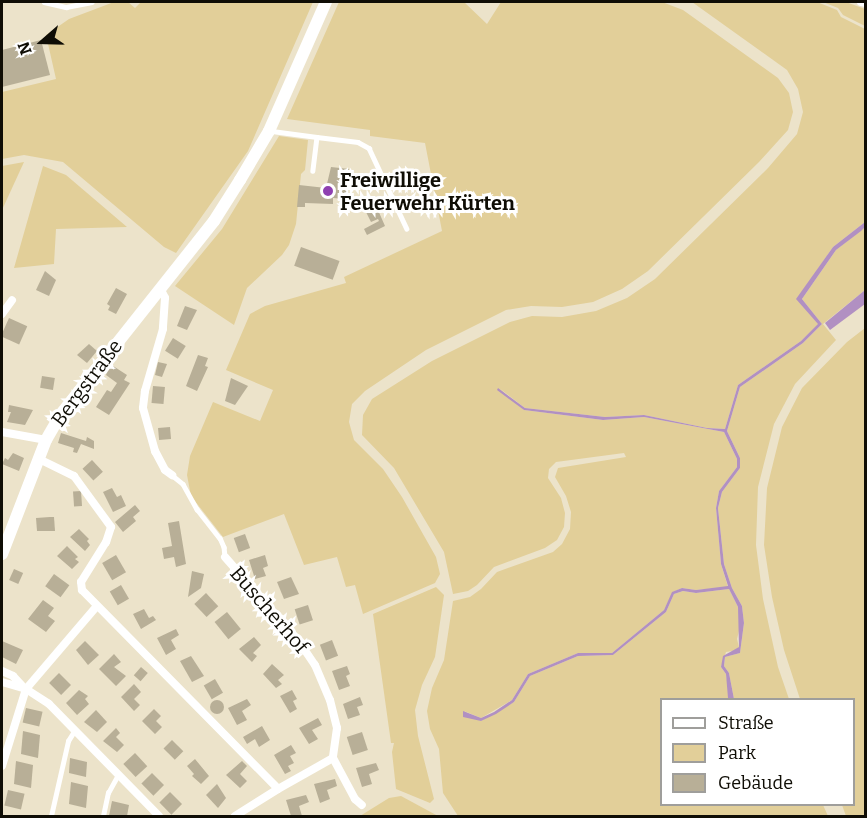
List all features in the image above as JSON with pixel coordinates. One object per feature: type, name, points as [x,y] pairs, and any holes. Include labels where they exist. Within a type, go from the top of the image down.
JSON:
[{"type":"main road","name":"Bergstraße","points":[[2,554],[21,510],[46,440],[79,389],[214,221],[269,131],[326,2]]},
{"type":"street","points":[[861,2],[866,3]]},
{"type":"street","name":"Bergstraße","points":[[160,288],[165,298],[164,329],[151,365],[143,408],[155,451],[165,470],[172,475]]},
{"type":"street","points":[[2,314],[12,300]]},
{"type":"street","points":[[2,432],[46,440]]},
{"type":"street","points":[[39,459],[74,476],[111,527],[106,542],[81,585],[82,590],[278,789]]},
{"type":"street","name":"Buscherhof","points":[[225,557],[298,640],[315,665],[330,700],[337,728],[333,758]]},
{"type":"street","points":[[2,766],[26,689],[97,606]]},
{"type":"street","points":[[2,671],[13,676],[26,689],[49,704],[157,816]]},
{"type":"street","points":[[2,682],[26,689]]},
{"type":"street","points":[[235,816],[333,758],[355,799],[362,805]]},
{"type":"lane","points":[[44,2],[66,7],[92,2]]},
{"type":"lane","points":[[269,131],[358,142],[369,148],[407,229]]},
{"type":"lane","points":[[313,171],[317,137]]},
{"type":"lane","name":"Buscherhof","points":[[172,475],[183,484],[197,509],[220,538],[225,557]]},
{"type":"lane","points":[[51,816],[68,741],[75,730]]},
{"type":"lane","points":[[103,816],[108,793],[118,774]]},
{"type":"green space","points":[[114,2],[128,2],[135,8],[141,2],[313,2],[248,151],[176,253],[164,247],[63,162],[24,155],[2,159],[2,92],[56,79],[46,35],[69,19]]},
{"type":"green space","points":[[339,2],[464,2],[487,24],[501,2],[662,2],[683,10],[778,78],[789,93],[793,112],[788,130],[759,162],[648,271],[622,289],[593,302],[562,307],[531,306],[506,310],[426,350],[365,391],[352,404],[349,422],[354,440],[383,469],[402,497],[436,557],[440,574],[435,583],[363,614],[355,585],[346,587],[337,557],[304,565],[284,514],[223,537],[191,496],[187,475],[190,456],[213,402],[260,421],[273,390],[226,370],[250,314],[265,306],[346,283],[344,277],[442,231],[425,143],[370,136],[370,130],[287,119]]},
{"type":"green space","points":[[692,2],[817,2],[837,10],[841,17],[865,29],[865,222],[833,247],[797,299],[819,324],[801,341],[738,385],[725,429],[707,428],[644,415],[605,417],[525,408],[499,388],[524,410],[603,420],[644,417],[724,432],[737,459],[737,467],[719,491],[716,508],[721,564],[728,587],[696,590],[682,588],[673,592],[664,610],[612,653],[578,653],[528,674],[512,700],[481,718],[464,711],[481,721],[514,702],[530,676],[578,656],[613,655],[666,612],[674,594],[683,591],[696,593],[729,589],[738,607],[741,623],[737,639],[738,650],[726,652],[721,667],[726,674],[730,698],[660,698],[660,806],[823,806],[828,816],[458,816],[443,793],[439,749],[430,729],[427,711],[432,688],[444,660],[453,601],[470,597],[497,572],[553,552],[562,544],[570,529],[571,512],[566,496],[555,477],[558,468],[626,457],[624,453],[556,462],[549,469],[548,478],[561,498],[565,513],[564,527],[557,540],[545,548],[494,567],[468,591],[453,594],[444,552],[394,468],[362,435],[363,415],[372,399],[432,361],[510,322],[532,316],[562,317],[596,311],[627,298],[655,279],[768,168],[797,134],[803,112],[798,89],[787,70]]},
{"type":"green space","points":[[823,2],[846,2],[865,9],[865,26],[843,15],[838,8]]},
{"type":"green space","points":[[279,136],[308,140],[305,170],[301,174],[296,224],[289,245],[282,255],[247,288],[234,325],[175,286],[222,229]]},
{"type":"green space","points":[[24,162],[2,210],[2,166]]},
{"type":"green space","points":[[43,166],[66,175],[127,227],[56,229],[54,264],[14,268]]},
{"type":"green space","points":[[865,227],[865,290],[823,324],[836,340],[795,384],[774,424],[758,487],[756,545],[763,599],[778,667],[789,698],[734,698],[729,673],[724,666],[725,657],[740,653],[744,623],[742,606],[732,588],[724,564],[718,508],[722,492],[740,468],[740,458],[727,431],[740,387],[803,343],[822,324],[802,299],[836,250]]},
{"type":"green space","points":[[865,328],[866,816],[846,816],[842,806],[855,806],[855,698],[800,698],[784,650],[772,597],[764,545],[767,488],[782,427],[802,388],[847,342]]},
{"type":"green space","points":[[436,587],[444,595],[435,657],[422,685],[415,710],[418,736],[434,799],[430,803],[396,789],[392,752],[394,743],[391,743],[373,614]]},
{"type":"green space","points":[[401,796],[438,816],[360,816],[389,798]]},
{"type":"shaded area","points":[[865,222],[865,227],[861,231],[836,250],[802,299],[822,324],[803,343],[740,387],[727,431],[740,458],[740,468],[722,492],[718,508],[724,564],[732,588],[742,606],[744,623],[740,653],[725,657],[724,666],[729,673],[734,698],[728,698],[726,674],[721,667],[723,656],[739,647],[738,607],[729,589],[696,593],[683,591],[674,594],[666,612],[613,655],[578,656],[530,676],[514,702],[496,714],[481,721],[463,717],[463,711],[481,718],[494,712],[512,700],[528,674],[578,653],[612,653],[664,610],[672,592],[682,588],[696,590],[728,586],[721,564],[716,508],[719,491],[737,467],[737,459],[724,432],[644,417],[603,420],[524,410],[497,390],[498,388],[525,408],[605,417],[644,415],[707,428],[725,429],[738,385],[801,341],[818,324],[796,299],[833,247]]},
{"type":"shaded area","points":[[865,290],[865,304],[830,330],[825,323]]},
{"type":"building","points":[[41,40],[50,75],[2,87],[2,50]]},
{"type":"building","points":[[331,167],[349,169],[346,199],[333,198],[333,204],[305,203],[305,207],[297,207],[299,185],[326,188]]},
{"type":"building","points":[[374,201],[385,226],[367,235],[364,229],[379,221],[378,219],[371,222],[363,206]]},
{"type":"building","points":[[301,247],[340,261],[333,280],[294,266]]},
{"type":"building","points":[[45,271],[56,280],[49,296],[36,290]]},
{"type":"building","points":[[116,288],[127,294],[116,314],[108,310],[110,306],[107,304]]},
{"type":"building","points":[[185,306],[197,310],[187,330],[177,326]]},
{"type":"building","points":[[9,318],[27,326],[19,344],[2,337]]},
{"type":"building","points":[[173,338],[186,346],[178,359],[165,351]]},
{"type":"building","points":[[89,344],[97,351],[87,363],[77,355]]},
{"type":"building","points":[[198,355],[208,358],[205,366],[208,367],[197,391],[186,386]]},
{"type":"building","points":[[158,362],[167,364],[162,377],[155,375]]},
{"type":"building","points":[[110,364],[127,375],[124,380],[130,383],[109,415],[96,407],[107,390],[111,392],[117,383],[106,375]]},
{"type":"building","points":[[42,376],[55,378],[53,390],[40,388]]},
{"type":"building","points":[[231,378],[248,386],[235,405],[225,401]]},
{"type":"building","points":[[153,386],[165,387],[163,404],[152,403]]},
{"type":"building","points":[[9,405],[33,410],[25,425],[7,422],[11,412],[8,412]]},
{"type":"building","points":[[170,427],[171,439],[159,440],[158,428]]},
{"type":"building","points":[[61,433],[86,441],[87,437],[94,441],[94,449],[81,444],[77,453],[73,452],[74,448],[58,443]]},
{"type":"building","points":[[13,453],[24,458],[19,471],[2,464],[5,458],[8,460]]},
{"type":"building","points":[[92,460],[103,472],[93,481],[82,469]]},
{"type":"building","points":[[112,488],[117,497],[121,495],[126,506],[113,512],[103,492]]},
{"type":"building","points":[[81,491],[82,506],[74,507],[73,492]]},
{"type":"building","points":[[135,505],[140,511],[133,517],[136,521],[123,532],[115,522]]},
{"type":"building","points":[[54,517],[55,531],[37,531],[36,518]]},
{"type":"building","points":[[179,521],[186,564],[176,567],[174,557],[164,559],[162,548],[172,546],[168,523]]},
{"type":"building","points":[[79,529],[89,539],[87,541],[90,545],[85,551],[70,537]]},
{"type":"building","points":[[245,534],[250,548],[239,552],[234,538]]},
{"type":"building","points":[[67,546],[78,557],[75,559],[79,562],[72,569],[57,556]]},
{"type":"building","points":[[116,555],[126,572],[112,580],[102,563]]},
{"type":"building","points":[[265,555],[268,566],[263,568],[266,576],[255,579],[249,560]]},
{"type":"building","points":[[14,569],[23,573],[18,584],[9,580]]},
{"type":"building","points":[[192,571],[204,574],[201,588],[188,597]]},
{"type":"building","points":[[54,574],[69,585],[61,597],[45,586]]},
{"type":"building","points":[[291,577],[299,594],[284,599],[277,582]]},
{"type":"building","points":[[121,585],[129,599],[118,605],[110,592]]},
{"type":"building","points":[[206,593],[218,606],[207,617],[194,604]]},
{"type":"building","points":[[43,600],[54,608],[48,616],[55,621],[46,632],[28,619]]},
{"type":"building","points":[[308,605],[313,620],[300,625],[295,609]]},
{"type":"building","points":[[144,609],[149,618],[153,616],[156,620],[141,629],[133,614]]},
{"type":"building","points":[[227,612],[241,629],[228,639],[215,622]]},
{"type":"building","points":[[176,629],[179,635],[171,640],[176,649],[166,655],[157,638]]},
{"type":"building","points":[[254,637],[261,645],[253,653],[257,656],[252,662],[239,649]]},
{"type":"building","points":[[332,640],[338,656],[326,661],[320,645]]},
{"type":"building","points":[[2,641],[23,650],[16,664],[2,657]]},
{"type":"building","points":[[85,641],[99,655],[88,665],[76,650]]},
{"type":"building","points":[[114,654],[121,662],[114,667],[126,676],[116,686],[99,669]]},
{"type":"building","points":[[191,656],[204,676],[192,682],[180,661]]},
{"type":"building","points":[[272,664],[284,675],[278,680],[282,684],[276,688],[263,674]]},
{"type":"building","points":[[347,666],[350,674],[346,676],[350,686],[339,690],[332,671]]},
{"type":"building","points":[[141,667],[148,673],[141,681],[134,675]]},
{"type":"building","points":[[59,673],[71,685],[61,695],[49,683]]},
{"type":"building","points":[[215,679],[223,693],[212,699],[204,686]]},
{"type":"building","points":[[134,684],[141,692],[134,699],[140,705],[134,711],[121,697]]},
{"type":"building","points":[[79,690],[88,696],[85,699],[89,704],[77,715],[66,703]]},
{"type":"building","points":[[292,690],[297,699],[293,701],[297,709],[290,713],[280,696]]},
{"type":"building","points":[[360,697],[363,705],[357,707],[360,715],[348,719],[343,704]]},
{"type":"building","points":[[247,699],[251,705],[242,711],[247,720],[237,725],[228,708]]},
{"type":"building","points":[[217,700],[222,702],[224,707],[222,712],[217,714],[212,712],[210,707],[212,702]]},
{"type":"building","points":[[26,708],[43,712],[39,726],[23,723]]},
{"type":"building","points":[[154,709],[161,716],[156,721],[162,727],[155,734],[142,721]]},
{"type":"building","points":[[96,710],[107,722],[97,732],[84,722]]},
{"type":"building","points":[[318,718],[322,725],[312,730],[318,739],[309,744],[299,728]]},
{"type":"building","points":[[262,726],[270,740],[259,747],[255,739],[247,744],[243,737]]},
{"type":"building","points":[[116,728],[120,733],[116,737],[124,745],[117,752],[103,741]]},
{"type":"building","points":[[23,731],[40,735],[38,758],[21,754]]},
{"type":"building","points":[[362,732],[368,750],[353,755],[347,737]]},
{"type":"building","points":[[172,740],[183,751],[175,760],[164,748]]},
{"type":"building","points":[[291,745],[296,753],[290,756],[294,763],[288,766],[291,771],[285,774],[274,755]]},
{"type":"building","points":[[135,753],[147,766],[136,777],[123,764]]},
{"type":"building","points":[[70,758],[87,762],[86,777],[69,773]]},
{"type":"building","points":[[195,759],[209,776],[201,784],[192,776],[194,774],[187,766]]},
{"type":"building","points":[[16,761],[33,765],[31,788],[14,784]]},
{"type":"building","points":[[242,761],[247,766],[240,774],[247,781],[240,788],[226,775]]},
{"type":"building","points":[[376,763],[379,770],[369,774],[372,784],[362,787],[356,768]]},
{"type":"building","points":[[152,773],[164,785],[153,796],[141,784]]},
{"type":"building","points":[[335,779],[337,786],[327,790],[330,799],[320,803],[314,784]]},
{"type":"building","points":[[71,782],[88,786],[86,808],[69,804]]},
{"type":"building","points":[[217,784],[226,798],[218,808],[206,795]]},
{"type":"building","points":[[8,790],[25,794],[21,809],[4,806]]},
{"type":"building","points":[[170,792],[182,804],[171,815],[159,803]]},
{"type":"building","points":[[306,795],[309,802],[299,806],[302,816],[291,816],[286,800]]},
{"type":"building","points":[[112,801],[129,805],[127,816],[109,816]]},
{"type":"place","name":"Freiwillige Feuerwehr Kürten","points":[[328,191]]}]
